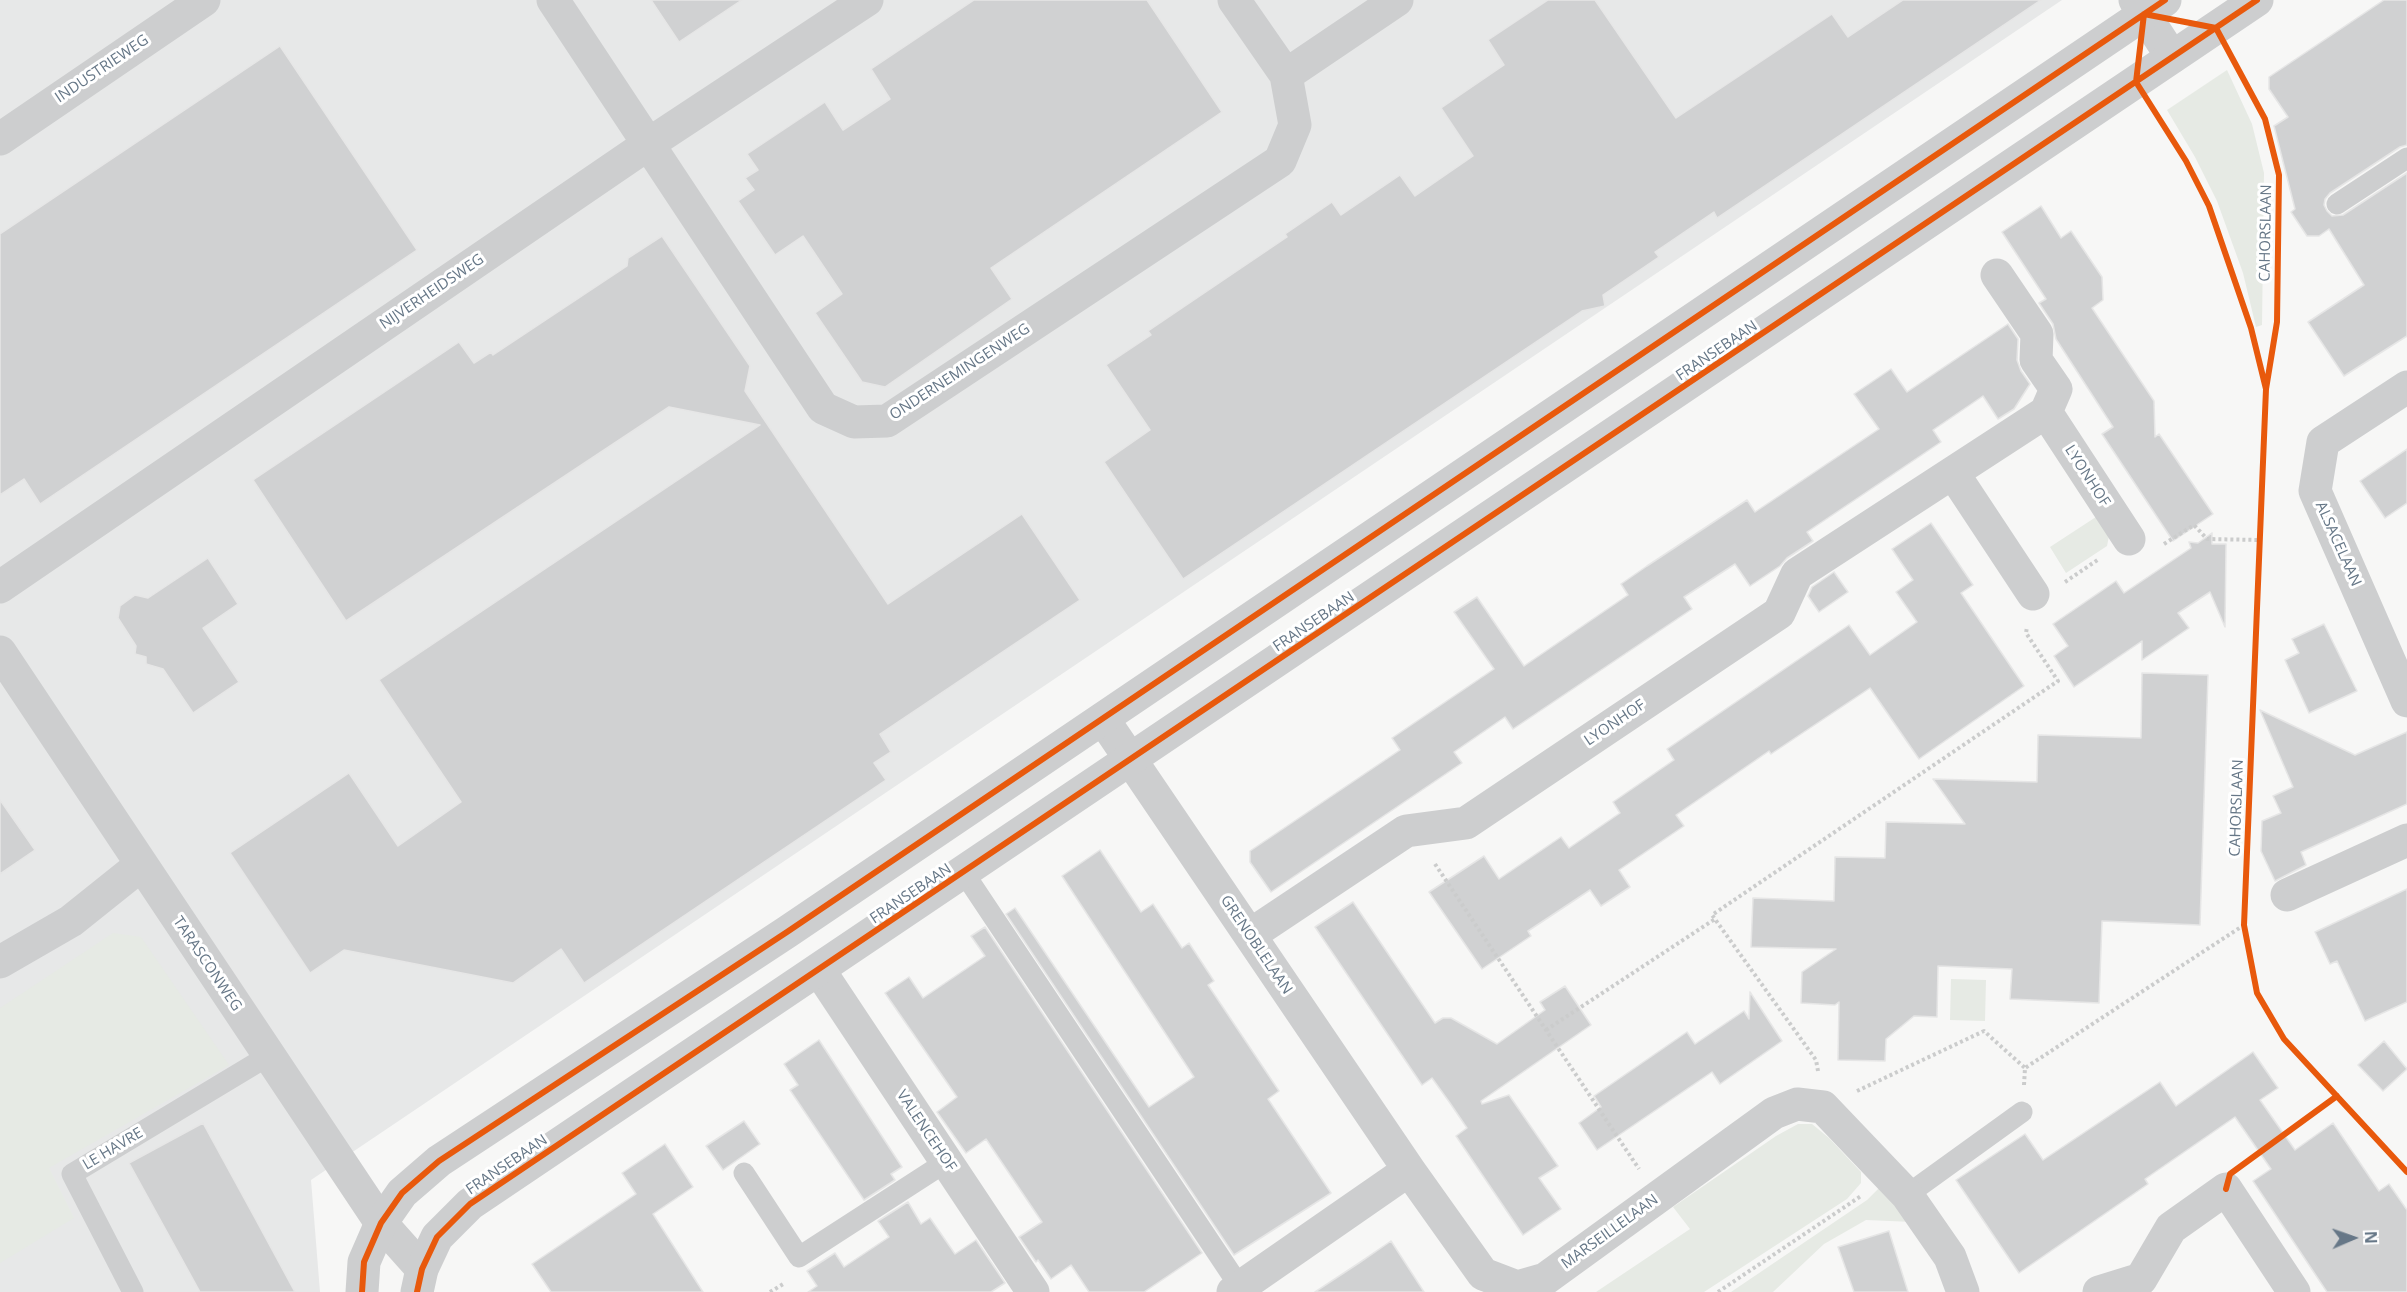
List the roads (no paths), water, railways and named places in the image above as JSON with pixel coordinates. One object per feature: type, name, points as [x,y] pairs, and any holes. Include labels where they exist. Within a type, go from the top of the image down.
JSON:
[{"type":"street","name":"INDUSTRIEWEG","points":[[0,139],[204,0]]},
{"type":"street","name":"ONDERNEMINGENWEG","points":[[553,0],[823,408],[854,422],[887,421],[1281,161],[1295,125],[1286,75]]},
{"type":"street","name":"NIJVERHEIDSWEG","points":[[0,587],[648,145],[867,0]]},
{"type":"street","points":[[1234,0],[1286,75],[1397,0]]},
{"type":"street","name":"FRANSEBAAN","points":[[419,1280],[437,1237],[470,1204],[2257,0]]},
{"type":"street","points":[[362,1292],[364,1262],[381,1223],[402,1193],[439,1161],[787,932],[1103,719],[2148,5],[2172,57]]},
{"type":"street","points":[[1997,275],[2037,334],[2036,360],[2056,389],[2046,412]]},
{"type":"street","name":"ALSACELAAN","points":[[2407,387],[2323,442],[2315,491],[2397,652],[2407,701]]},
{"type":"street","name":"LYONHOF","points":[[1250,935],[1406,831],[1466,823],[1779,613],[1797,574],[2046,412],[2129,539]]},
{"type":"street","points":[[1953,473],[2032,599]]},
{"type":"street","name":"TARASCONWEG","points":[[0,652],[419,1280]]},
{"type":"street","name":"GRENOBLELAAN","points":[[1103,719],[1409,1170]]},
{"type":"street","points":[[2287,895],[2407,840]]},
{"type":"street","points":[[0,962],[71,921],[141,865]]},
{"type":"street","name":"VALENCEHOF","points":[[819,970],[1033,1292]]},
{"type":"street","name":"MARSEILLELAAN","points":[[1409,1170],[1483,1274],[1516,1287],[1545,1279],[1774,1113],[1797,1104],[1823,1107],[1897,1184]]},
{"type":"street","points":[[1236,1290],[1409,1170]]},
{"type":"street","points":[[1897,1184],[1950,1257],[1963,1292]]},
{"type":"street","points":[[2099,1292],[2141,1279],[2171,1228],[2226,1189],[2294,1292]]},
{"type":"lane","points":[[2337,204],[2407,158]]},
{"type":"lane","points":[[964,873],[1236,1290]]},
{"type":"lane","name":"LE HAVRE","points":[[134,1292],[72,1174],[268,1056]]},
{"type":"lane","points":[[1897,1184],[2022,1112]]},
{"type":"lane","points":[[744,1173],[799,1257],[946,1162]]}]
